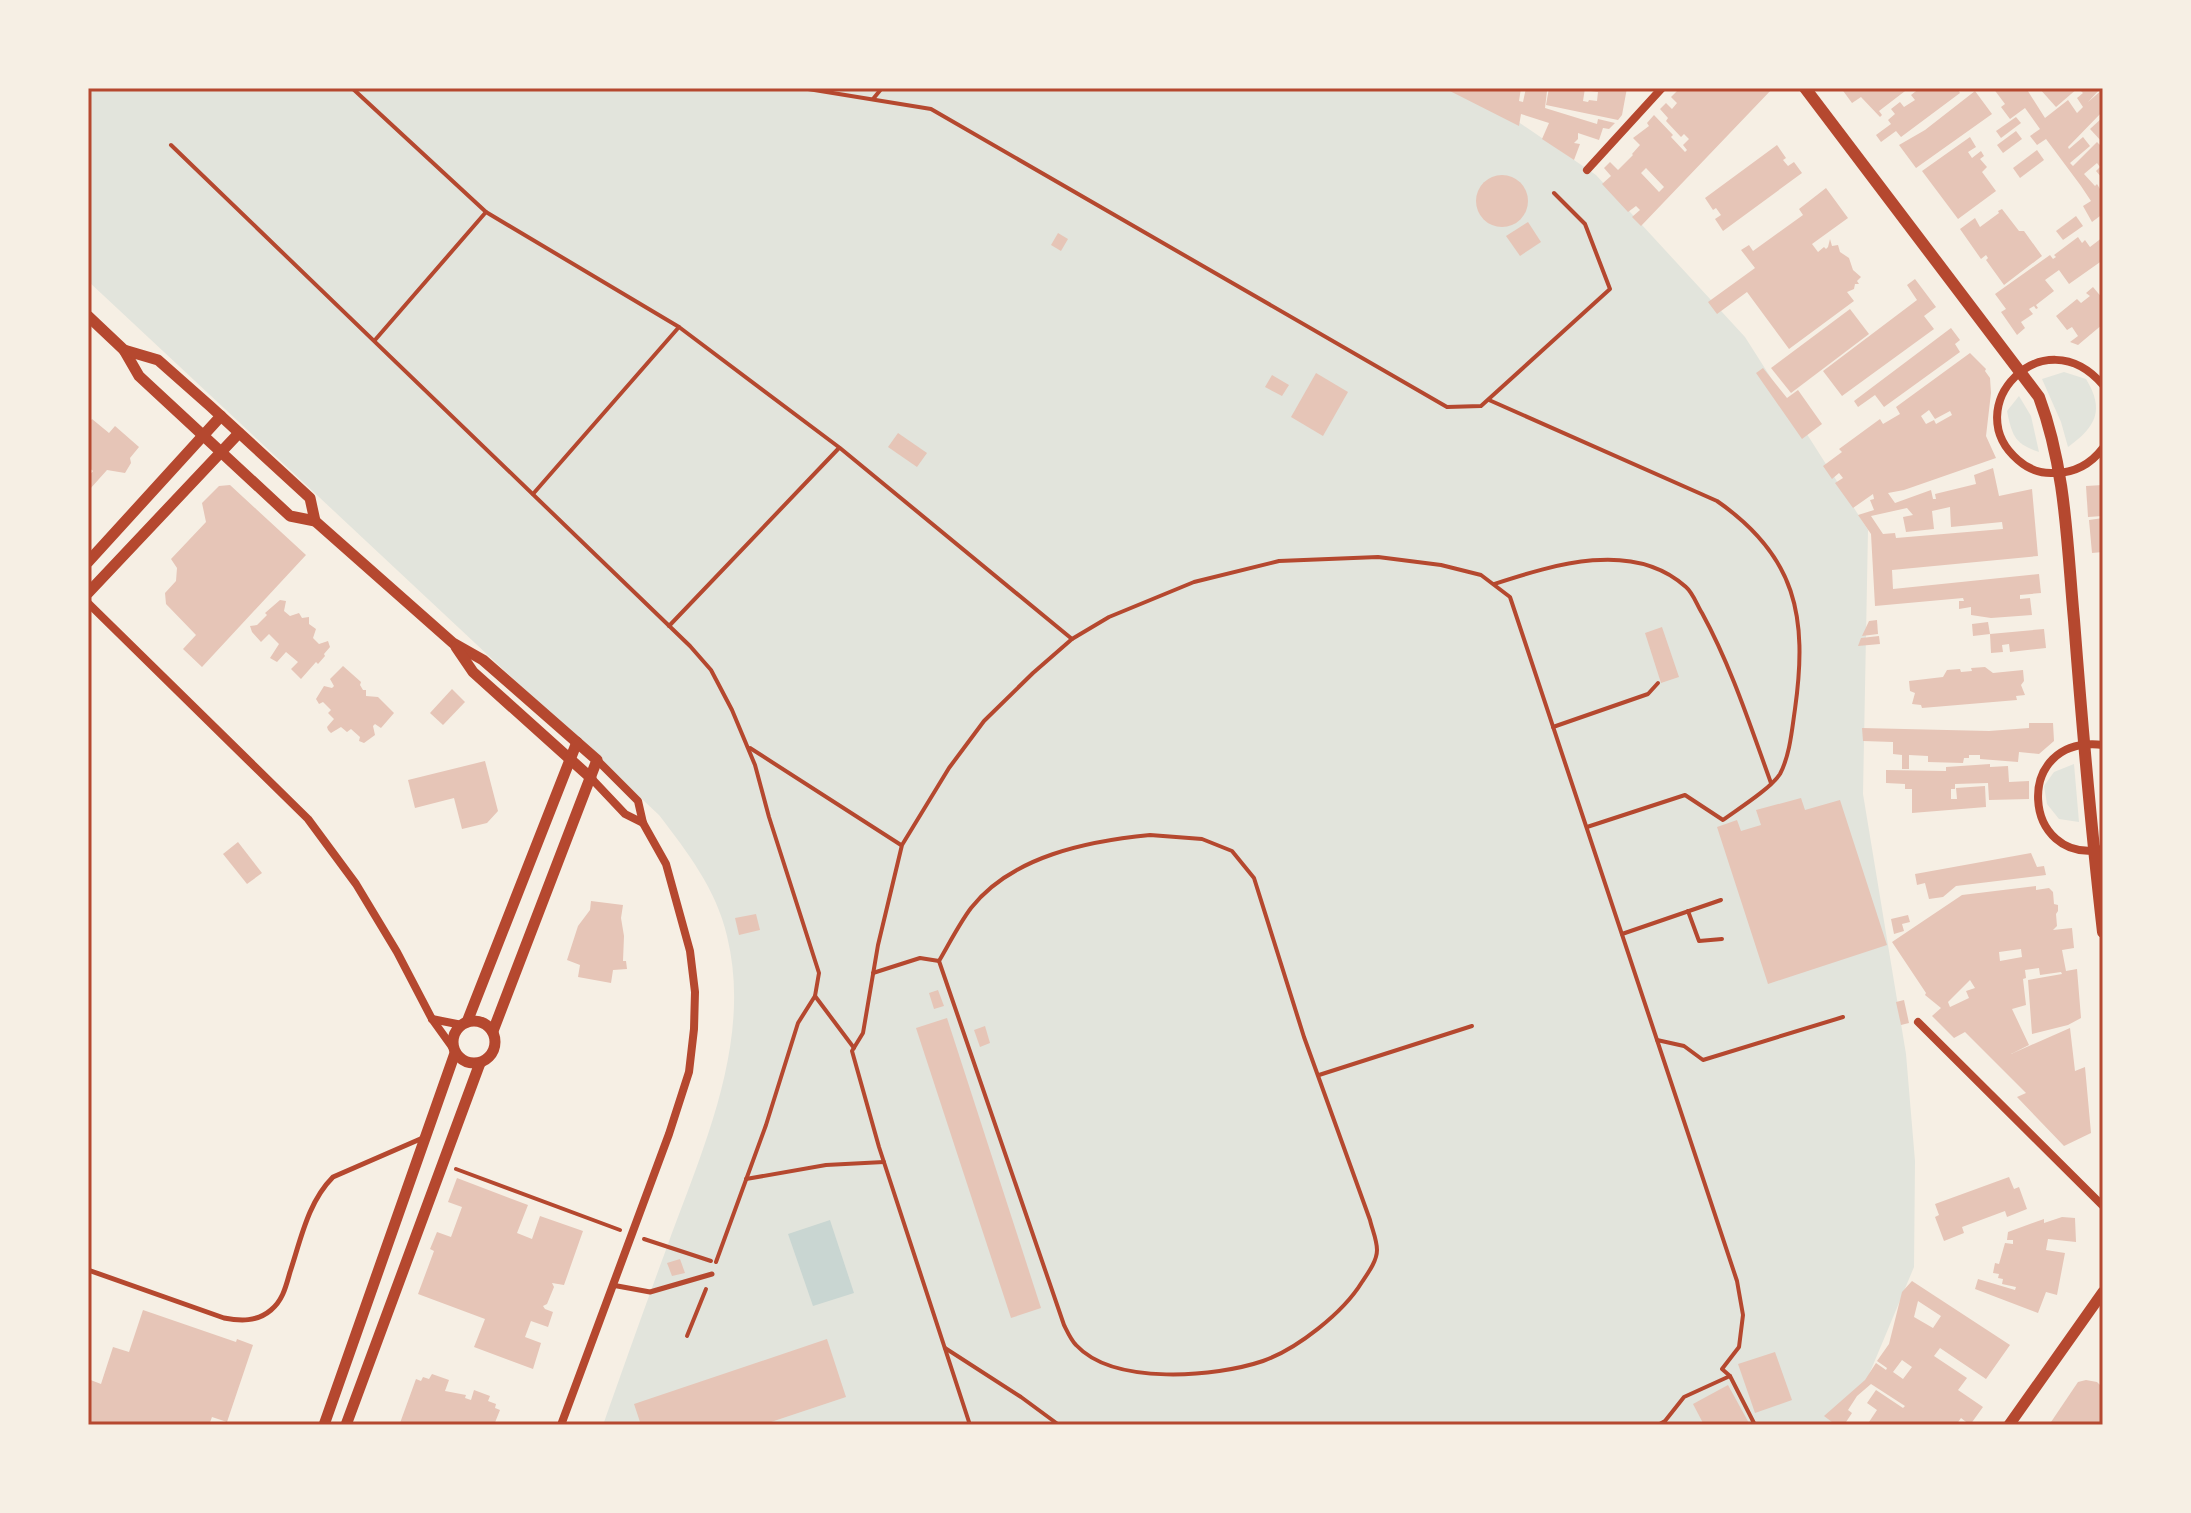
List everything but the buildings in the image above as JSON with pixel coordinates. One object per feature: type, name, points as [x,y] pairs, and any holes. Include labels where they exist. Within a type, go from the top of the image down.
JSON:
[{"type":"main road","points":[[1805,88],[2039,397],[2050,425],[2061,474],[2084,744],[2098,850],[2103,932]]},
{"type":"street","points":[[1587,170],[1662,88]]},
{"type":"street","points":[[88,316],[124,350],[139,376],[290,516],[315,521],[453,643],[483,660],[597,760],[638,801],[643,823],[666,864],[690,951],[695,992],[689,1072],[561,1425]]},
{"type":"street","points":[[124,350],[158,360],[221,416],[310,498],[315,521]]},
{"type":"street","points":[[2103,385],[2092,372],[2075,362],[2056,359],[2037,362],[2020,371],[2007,384],[1999,401],[1997,420],[2001,438],[2011,454],[2025,466],[2042,473],[2061,474],[2080,469],[2096,458],[2103,448]]},
{"type":"street","points":[[88,562],[221,416]]},
{"type":"street","points":[[88,593],[239,433]]},
{"type":"street","points":[[88,603],[308,819],[364,898],[432,1019],[455,1052],[462,1060],[480,1063]]},
{"type":"street","points":[[453,643],[473,672],[591,778],[625,814],[643,823]]},
{"type":"street","points":[[324,1425],[455,1052],[452,1041],[457,1029],[464,1023],[577,742]]},
{"type":"street","points":[[2098,850],[2075,850],[2059,841],[2046,828],[2038,812],[2037,793],[2041,775],[2052,760],[2067,749],[2084,744],[2103,745]]},
{"type":"street","points":[[493,1031],[597,760]]},
{"type":"street","points":[[346,1425],[480,1063],[491,1056],[496,1044],[493,1031],[486,1024],[432,1019]]},
{"type":"street","points":[[1918,1022],[2103,1206]]},
{"type":"street","points":[[2009,1425],[2103,1292]]},
{"type":"lane","points":[[88,1270],[224,1318],[242,1321],[258,1317],[270,1311],[282,1298],[306,1222],[323,1187],[333,1177],[425,1137]]},
{"type":"lane","points":[[612,1285],[650,1292],[712,1274]]},
{"type":"path","points":[[352,88],[486,212],[679,327],[840,448],[1072,639]]},
{"type":"path","points":[[802,88],[931,109],[1447,407],[1481,406],[1610,289],[1585,224],[1554,193]]},
{"type":"path","points":[[873,99],[882,88]]},
{"type":"path","points":[[171,145],[669,626],[711,670],[732,710],[748,747],[819,973],[815,996],[798,1023],[746,1179],[687,1336]]},
{"type":"path","points":[[375,340],[486,212]]},
{"type":"path","points":[[533,494],[679,327]]},
{"type":"path","points":[[1489,400],[1717,501],[1742,518],[1772,550],[1789,583],[1796,612],[1798,685],[1790,741],[1779,774],[1771,783],[1723,820],[1685,795],[1586,827]]},
{"type":"path","points":[[669,626],[840,448]]},
{"type":"path","points":[[970,1425],[884,1162],[852,1051],[863,1033],[902,845],[949,768],[984,721],[1072,639],[1109,617],[1194,582],[1279,561],[1378,557],[1441,565],[1481,575],[1510,597],[1737,1281],[1743,1315],[1739,1347],[1722,1369],[1730,1376],[1755,1425]]},
{"type":"path","points":[[1494,584],[1539,569],[1580,561],[1625,560],[1658,568],[1688,588],[1733,677],[1771,783]]},
{"type":"path","points":[[1553,727],[1648,694],[1658,683]]},
{"type":"path","points":[[748,747],[902,845]]},
{"type":"path","points":[[1150,835],[1202,839],[1232,851],[1254,878],[1345,1144],[1378,1251],[1371,1269],[1353,1296],[1325,1323],[1265,1360],[1219,1371],[1177,1375],[1130,1371],[1098,1360],[1076,1345],[1064,1325],[939,961],[972,907],[1035,860],[1099,840],[1150,835]]},
{"type":"path","points":[[1622,934],[1721,900]]},
{"type":"path","points":[[1688,911],[1699,941],[1722,939]]},
{"type":"path","points":[[873,973],[920,958],[939,961]]},
{"type":"path","points":[[815,996],[854,1048]]},
{"type":"path","points":[[1657,1040],[1684,1046],[1703,1060],[1843,1017]]},
{"type":"path","points":[[1319,1075],[1472,1026]]},
{"type":"path","points":[[746,1179],[826,1165],[884,1162]]},
{"type":"path","points":[[443,1164],[716,1263]]},
{"type":"path","points":[[945,1348],[1059,1425]]},
{"type":"path","points":[[1658,1425],[1665,1421],[1684,1397],[1730,1376]]},
{"type":"shaded area","points":[[88,88],[1445,88],[1498,108],[1596,175],[1745,337],[1868,530],[1863,794],[1906,1054],[1915,1161],[1914,1267],[1868,1377],[1832,1425],[603,1425],[708,1134],[729,1055],[734,1016],[733,976],[727,936],[716,903],[700,872],[659,815],[88,281]]},
{"type":"shaded area","points":[[2064,372],[2086,379],[2096,409],[2091,425],[2068,447],[2042,379]]},
{"type":"shaded area","points":[[2019,396],[2031,416],[2039,452],[2020,442],[2011,427],[2007,411]]},
{"type":"shaded area","points":[[2074,764],[2079,822],[2059,819],[2047,804],[2044,786],[2054,772]]},
{"type":"shaded area","points":[[830,1220],[854,1293],[813,1306],[788,1234]]}]
